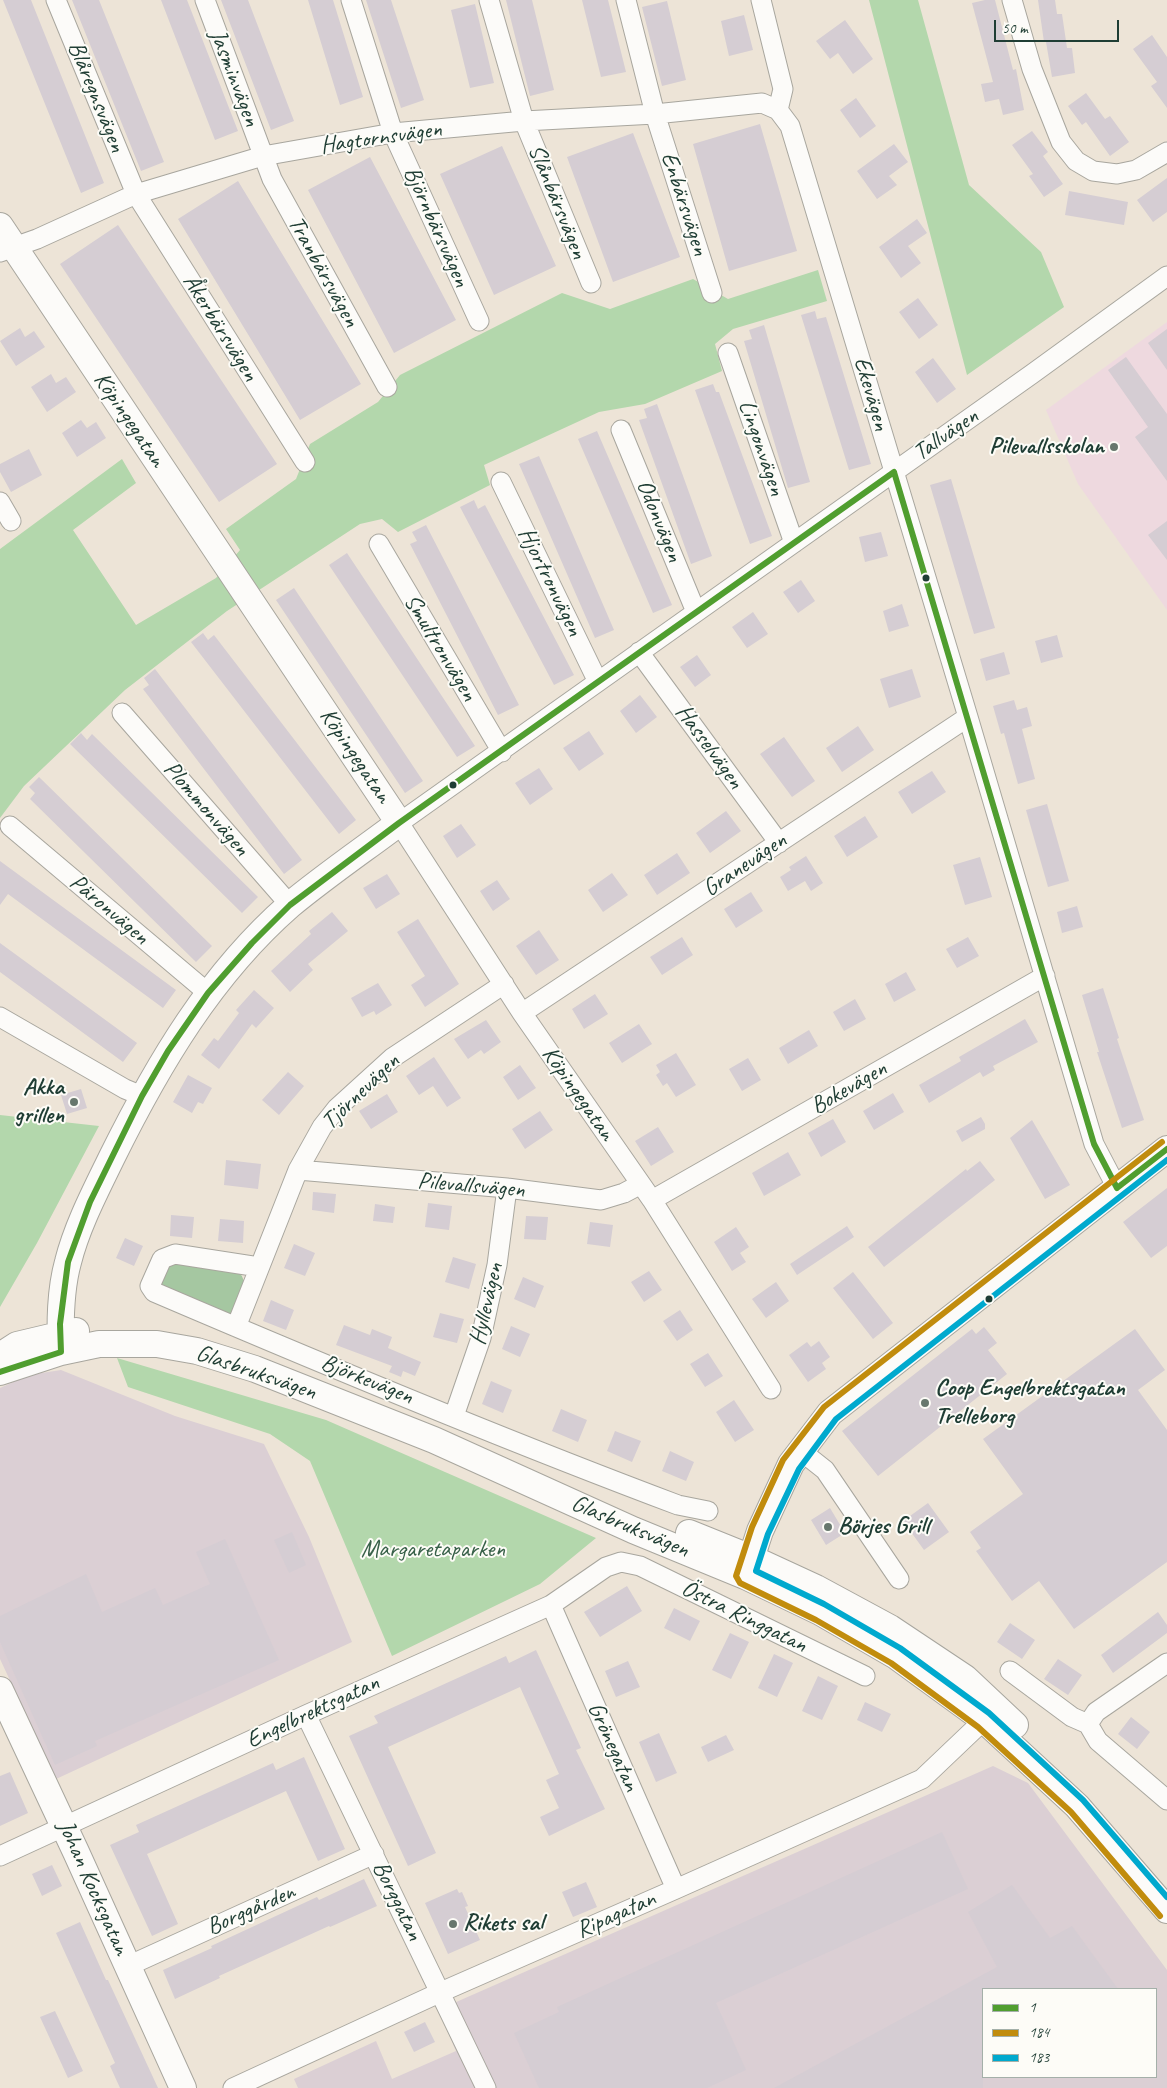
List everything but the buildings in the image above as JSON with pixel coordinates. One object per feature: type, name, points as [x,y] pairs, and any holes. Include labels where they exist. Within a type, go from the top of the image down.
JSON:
[{"type":"main road","name":"Köpingegatan","points":[[5,242],[399,823]]},
{"type":"main road","name":"Tallvägen","points":[[61,1343],[62,1304],[68,1262],[90,1202],[142,1096],[168,1052],[208,993],[252,943],[290,905],[399,823]]},
{"type":"main road","points":[[748,1567],[760,1531],[787,1472],[830,1413],[1167,1149]]},
{"type":"main road","name":"Glasbruksvägen","points":[[0,1372],[98,1328],[123,1327],[177,1334],[224,1345],[748,1567],[816,1588],[890,1628],[965,1678],[1058,1766],[1133,1843],[1167,1884]]},
{"type":"main road","name":"Glasbruksvägen","points":[[0,1356],[17,1345],[61,1343]]},
{"type":"main road","name":"Glasbruksvägen","points":[[748,1567],[896,1656],[984,1720],[1077,1806],[1167,1910]]},
{"type":"main road","name":"Johan Kocksgatan","points":[[0,1690],[65,1827],[183,2088]]},
{"type":"street","name":"Blåregnsvägen","points":[[56,0],[136,194]]},
{"type":"street","name":"Jasminvägen","points":[[205,0],[263,156]]},
{"type":"street","name":"Björnbärsvägen","points":[[351,0],[393,133],[479,321]]},
{"type":"street","name":"Slånbärsvägen","points":[[489,0],[524,121],[590,282]]},
{"type":"street","name":"Enbärsvägen","points":[[626,0],[655,114],[712,294]]},
{"type":"street","points":[[760,0],[783,89],[778,110]]},
{"type":"street","points":[[1012,0],[1032,69],[1061,142],[1076,161],[1093,171],[1117,174],[1136,170],[1167,152]]},
{"type":"street","name":"Hagtornsvägen","points":[[5,242],[37,239],[136,194],[263,156],[393,133],[524,121],[655,114],[762,103],[778,110]]},
{"type":"street","name":"Ekevägen","points":[[778,110],[790,126],[1094,1144],[1117,1188]]},
{"type":"street","name":"Tranbärsvägen","points":[[263,156],[272,179],[387,387]]},
{"type":"street","name":"Åkerbärsvägen","points":[[136,194],[304,462]]},
{"type":"street","name":"Tallvägen","points":[[399,823],[502,752],[639,652],[1167,276]]},
{"type":"street","name":"Lingonvägen","points":[[728,353],[794,543]]},
{"type":"street","name":"Odonvägen","points":[[621,430],[696,612]]},
{"type":"street","name":"Hjortronvägen","points":[[501,482],[598,682]]},
{"type":"street","points":[[0,502],[11,521]]},
{"type":"street","name":"Smultronvägen","points":[[379,544],[502,752]]},
{"type":"street","name":"Hasselvägen","points":[[639,652],[779,843]]},
{"type":"street","name":"Plommonvägen","points":[[122,713],[290,905]]},
{"type":"street","name":"Granevägen","points":[[522,1013],[968,717]]},
{"type":"street","name":"Köpingegatan","points":[[399,823],[522,1013],[652,1200],[771,1390]]},
{"type":"street","name":"Päronvägen","points":[[10,826],[208,993]]},
{"type":"street","name":"Bokevägen","points":[[652,1200],[1045,976]]},
{"type":"street","name":"Tjörnevägen","points":[[236,1327],[298,1170],[322,1127],[337,1108],[392,1058],[504,984]]},
{"type":"street","points":[[0,1017],[126,1089],[142,1096]]},
{"type":"street","name":"Pilevallsvägen","points":[[298,1170],[507,1188],[601,1200],[624,1193],[641,1184]]},
{"type":"street","name":"Hyllevägen","points":[[454,1416],[482,1338],[497,1265],[507,1188]]},
{"type":"street","name":"Björkevägen","points":[[259,1267],[175,1254],[162,1258],[150,1286],[154,1292],[454,1416],[670,1502],[708,1511]]},
{"type":"street","points":[[801,1451],[825,1470],[899,1579]]},
{"type":"street","name":"Engelbrektsgatan","points":[[0,1856],[306,1714],[551,1605],[606,1567],[621,1562]]},
{"type":"street","name":"Östra Ringgatan","points":[[621,1562],[640,1566],[865,1676]]},
{"type":"street","name":"Grönegatan","points":[[551,1605],[676,1889]]},
{"type":"street","points":[[1088,1724],[1096,1712],[1167,1663]]},
{"type":"street","points":[[1010,1671],[1072,1717],[1088,1724],[1098,1741],[1167,1800]]},
{"type":"street","name":"Borggatan","points":[[306,1714],[486,2088]]},
{"type":"street","name":"Ripagatan","points":[[233,2088],[441,1992],[922,1779],[984,1720]]},
{"type":"street","name":"Borggården","points":[[128,1966],[374,1854]]},
{"type":"shaded area","name":"Pilevallsskolan","points":[[1167,322],[1167,610],[1078,484],[1046,410]]},
{"type":"shaded area","points":[[61,1370],[175,1416],[264,1444],[309,1537],[352,1642],[56,1779],[0,1659],[0,1388],[29,1375]]},
{"type":"shaded area","points":[[993,1766],[1028,1783],[1167,1970],[1167,2088],[298,2088],[294,2079],[376,2041],[392,2079],[456,2051],[438,2010]]},
{"type":"green space","points":[[869,0],[918,0],[969,185],[1041,252],[1064,307],[967,375]]},
{"type":"green space","points":[[818,270],[827,301],[733,329],[715,344],[722,371],[645,404],[599,412],[484,465],[490,485],[398,532],[382,519],[360,524],[227,611],[125,690],[24,786],[0,818],[0,549],[122,459],[136,483],[73,530],[136,625],[216,578],[240,550],[226,529],[296,479],[310,444],[378,402],[400,375],[562,293],[610,309],[693,279],[728,299]]},
{"type":"green space","points":[[0,1115],[99,1126],[37,1243],[0,1307]]},
{"type":"green space","points":[[171,1261],[238,1271],[242,1276],[244,1287],[240,1299],[230,1316],[164,1290],[160,1284]]},
{"type":"green space","name":"Margaretaparken","points":[[117,1358],[326,1420],[596,1538],[540,1584],[392,1656],[310,1461],[270,1434],[128,1387]]},
{"type":"transit line","name":"1","points":[[894,472],[1094,1144],[1117,1188]]},
{"type":"transit line","name":"1","points":[[0,1372],[61,1352],[60,1324],[68,1262],[90,1202],[142,1096],[168,1051],[208,993],[252,943],[290,905],[399,823],[894,472]]},
{"type":"transit line","name":"184","points":[[1160,1916],[1071,1812],[978,1727],[891,1663],[816,1620],[740,1583],[736,1576],[752,1527],[783,1460],[824,1407],[1162,1142]]},
{"type":"transit line","name":"1","points":[[1117,1188],[1167,1149]]},
{"type":"transit line","name":"183","points":[[1167,1160],[836,1419],[799,1469],[768,1534],[756,1571],[824,1604],[900,1648],[989,1713],[1083,1800],[1167,1897]]},
{"type":"place","name":"Pilevallsskolan","points":[[1114,447]]},
{"type":"place","name":"Akka grillen","points":[[74,1102]]},
{"type":"place","name":"Coop Engelbrektsgatan Trelleborg","points":[[925,1403]]},
{"type":"place","name":"Börjes Grill","points":[[828,1527]]},
{"type":"place","name":"Rikets sal","points":[[453,1924]]}]
